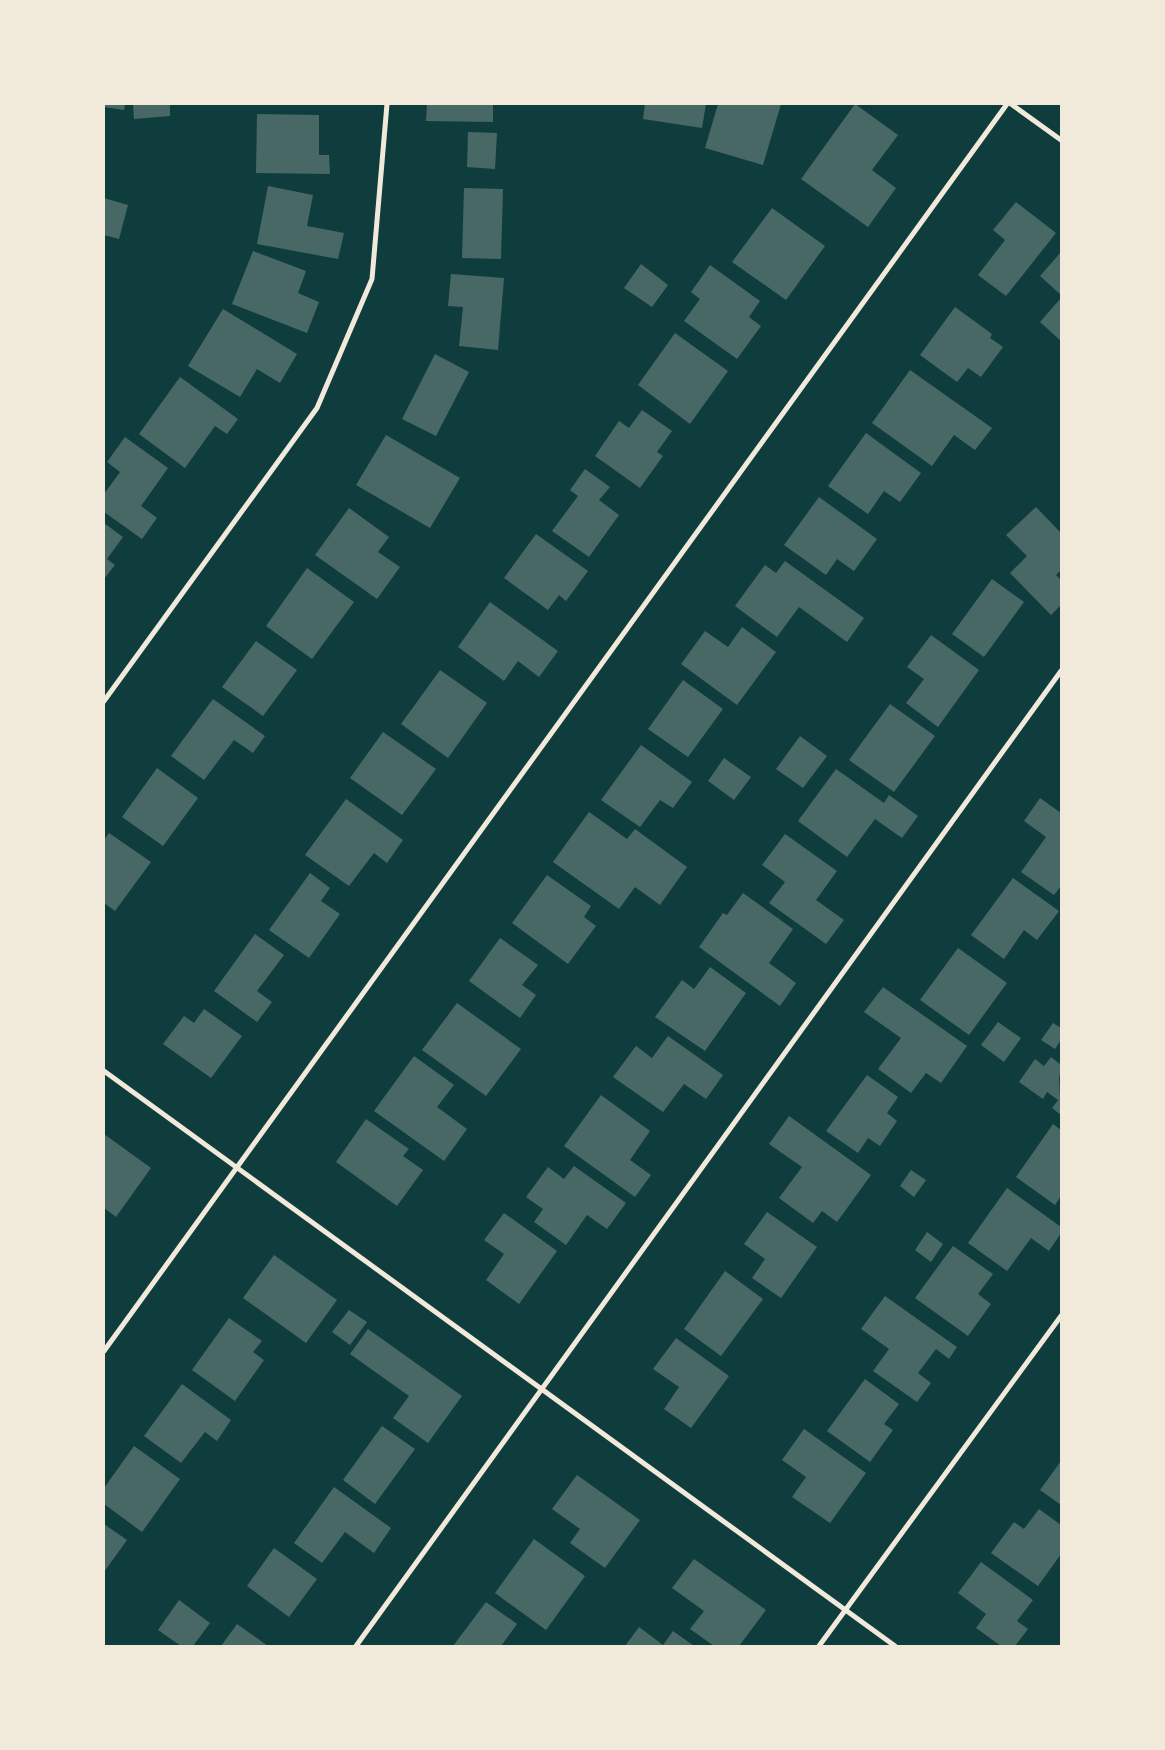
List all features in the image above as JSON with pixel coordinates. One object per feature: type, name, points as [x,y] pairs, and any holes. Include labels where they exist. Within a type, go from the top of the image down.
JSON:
[{"type":"street","points":[[104,701],[317,408],[372,279],[387,104]]},
{"type":"street","points":[[104,1351],[1009,104],[1061,140]]},
{"type":"street","points":[[356,1646],[1061,671]]},
{"type":"street","points":[[104,1071],[235,1169],[542,1389],[894,1646]]},
{"type":"street","points":[[819,1646],[1061,1316]]},
{"type":"building","points":[[104,104],[125,104],[124,110],[104,107]]},
{"type":"building","points":[[133,104],[170,104],[170,116],[134,119]]},
{"type":"building","points":[[427,104],[493,104],[493,122],[426,121]]},
{"type":"building","points":[[645,104],[706,104],[702,128],[643,119]]},
{"type":"building","points":[[718,104],[781,104],[763,165],[705,148]]},
{"type":"building","points":[[855,104],[898,135],[872,170],[896,188],[868,227],[801,179]]},
{"type":"building","points":[[257,114],[319,115],[319,155],[329,155],[330,174],[256,173]]},
{"type":"building","points":[[468,132],[497,133],[495,169],[467,167]]},
{"type":"building","points":[[268,186],[313,195],[307,226],[344,233],[338,259],[257,244]]},
{"type":"building","points":[[464,188],[503,189],[501,259],[462,258]]},
{"type":"building","points":[[104,198],[128,205],[119,239],[104,235]]},
{"type":"building","points":[[1016,202],[1056,233],[1006,296],[978,275],[1005,240],[993,230]]},
{"type":"building","points":[[772,208],[825,246],[786,300],[732,262]]},
{"type":"building","points":[[253,251],[306,271],[298,293],[319,302],[307,333],[232,304]]},
{"type":"building","points":[[1061,252],[1061,295],[1040,276]]},
{"type":"building","points":[[641,264],[668,285],[652,307],[624,288]]},
{"type":"building","points":[[710,265],[760,301],[749,317],[761,326],[737,359],[684,321],[700,299],[691,292]]},
{"type":"building","points":[[451,274],[504,278],[498,350],[459,346],[463,307],[448,306]]},
{"type":"building","points":[[1061,298],[1061,341],[1040,322]]},
{"type":"building","points":[[955,307],[992,334],[990,338],[1003,347],[981,377],[968,368],[957,382],[920,355]]},
{"type":"building","points":[[223,309],[297,354],[280,383],[257,369],[240,397],[188,366]]},
{"type":"building","points":[[675,333],[728,371],[690,424],[638,385]]},
{"type":"building","points":[[435,354],[469,372],[436,436],[402,419]]},
{"type":"building","points":[[910,370],[992,428],[975,450],[954,435],[932,466],[872,423]]},
{"type":"building","points":[[180,377],[238,419],[227,434],[215,426],[185,468],[139,434]]},
{"type":"building","points":[[642,410],[672,431],[657,452],[663,456],[640,488],[595,456],[619,421],[629,428]]},
{"type":"building","points":[[866,433],[921,473],[900,502],[884,491],[868,514],[828,486]]},
{"type":"building","points":[[386,435],[460,478],[430,528],[356,485]]},
{"type":"building","points":[[125,437],[168,468],[141,506],[157,518],[142,539],[104,512],[104,494],[120,472],[107,462]]},
{"type":"building","points":[[585,469],[610,487],[599,500],[619,515],[589,557],[552,531],[578,496],[570,490]]},
{"type":"building","points":[[819,497],[877,539],[854,571],[837,559],[826,575],[784,545]]},
{"type":"building","points":[[1036,507],[1061,533],[1061,570],[1056,575],[1061,580],[1061,605],[1051,615],[1010,573],[1027,556],[1006,535]]},
{"type":"building","points":[[349,508],[389,537],[378,552],[400,567],[377,599],[315,555]]},
{"type":"building","points":[[104,523],[123,537],[107,559],[115,565],[104,579]]},
{"type":"building","points":[[536,534],[588,571],[566,601],[559,595],[548,610],[504,578]]},
{"type":"building","points":[[785,561],[864,618],[847,642],[799,607],[777,637],[735,606],[765,565],[776,573]]},
{"type":"building","points":[[307,568],[354,602],[312,659],[266,626]]},
{"type":"building","points":[[992,579],[1024,602],[984,657],[952,634]]},
{"type":"building","points":[[490,602],[558,651],[539,677],[518,661],[504,681],[458,647]]},
{"type":"building","points":[[742,627],[776,652],[737,705],[681,664],[705,631],[728,647]]},
{"type":"building","points":[[931,635],[979,670],[938,727],[906,703],[924,679],[907,667]]},
{"type":"building","points":[[256,641],[297,670],[263,716],[222,687]]},
{"type":"building","points":[[440,670],[487,703],[448,758],[401,724]]},
{"type":"building","points":[[683,680],[723,709],[688,757],[648,729]]},
{"type":"building","points":[[213,699],[265,736],[253,753],[234,740],[204,780],[171,756]]},
{"type":"building","points":[[890,704],[935,736],[894,792],[849,760]]},
{"type":"building","points":[[383,732],[436,769],[402,815],[350,778]]},
{"type":"building","points":[[800,736],[827,756],[803,788],[776,769]]},
{"type":"building","points":[[641,745],[692,782],[673,808],[660,800],[640,827],[601,800]]},
{"type":"building","points":[[724,758],[751,777],[734,800],[708,781]]},
{"type":"building","points":[[157,768],[198,798],[163,846],[122,817]]},
{"type":"building","points":[[836,769],[884,803],[889,795],[918,816],[902,838],[875,819],[847,857],[798,821]]},
{"type":"building","points":[[1040,798],[1061,813],[1061,886],[1054,895],[1021,872],[1046,837],[1024,821]]},
{"type":"building","points":[[346,799],[403,840],[387,863],[374,853],[349,886],[305,855]]},
{"type":"building","points":[[589,812],[627,839],[635,829],[687,867],[660,905],[635,887],[619,909],[553,862]]},
{"type":"building","points":[[109,833],[151,862],[115,911],[104,903],[104,840]]},
{"type":"building","points":[[785,834],[837,871],[816,900],[844,920],[826,944],[769,903],[785,882],[762,865]]},
{"type":"building","points":[[310,873],[330,888],[321,901],[340,914],[309,958],[269,930]]},
{"type":"building","points":[[547,875],[591,906],[584,917],[596,926],[568,964],[512,923]]},
{"type":"building","points":[[1013,878],[1059,911],[1037,940],[1024,930],[1004,959],[971,935]]},
{"type":"building","points":[[743,893],[793,929],[769,963],[796,983],[780,1006],[699,947],[723,913],[727,915]]},
{"type":"building","points":[[255,934],[284,955],[257,991],[272,1002],[257,1022],[214,991]]},
{"type":"building","points":[[500,938],[538,965],[522,985],[536,995],[520,1018],[469,981]]},
{"type":"building","points":[[958,948],[1007,983],[969,1035],[920,1000]]},
{"type":"building","points":[[710,967],[746,993],[705,1051],[655,1017],[682,980],[694,989]]},
{"type":"building","points":[[883,987],[967,1046],[941,1083],[926,1073],[911,1093],[878,1069],[901,1038],[864,1012]]},
{"type":"building","points":[[457,1003],[521,1049],[486,1096],[422,1050]]},
{"type":"building","points":[[204,1009],[242,1036],[211,1078],[163,1044],[184,1016],[194,1023]]},
{"type":"building","points":[[998,1022],[1021,1038],[1004,1062],[981,1045]]},
{"type":"building","points":[[1053,1023],[1061,1028],[1061,1040],[1055,1049],[1041,1040]]},
{"type":"building","points":[[668,1036],[723,1075],[706,1099],[684,1084],[663,1112],[613,1077],[636,1046],[652,1058]]},
{"type":"building","points":[[414,1056],[454,1085],[437,1107],[467,1129],[444,1161],[374,1111]]},
{"type":"building","points":[[1051,1057],[1061,1065],[1059,1079],[1061,1115],[1052,1108],[1058,1100],[1047,1092],[1043,1099],[1019,1082],[1035,1059],[1044,1066]]},
{"type":"building","points":[[867,1075],[898,1097],[887,1113],[897,1121],[880,1146],[868,1138],[858,1153],[826,1131]]},
{"type":"building","points":[[601,1095],[650,1131],[630,1160],[651,1175],[635,1197],[564,1146]]},
{"type":"building","points":[[789,1116],[871,1175],[837,1222],[822,1211],[813,1223],[779,1198],[802,1167],[769,1144]]},
{"type":"building","points":[[366,1119],[409,1149],[403,1156],[423,1170],[397,1206],[336,1162]]},
{"type":"building","points":[[1053,1124],[1061,1130],[1061,1196],[1055,1205],[1016,1177]]},
{"type":"building","points":[[104,1134],[151,1168],[116,1217],[104,1208]]},
{"type":"building","points":[[574,1166],[626,1203],[607,1229],[587,1215],[566,1245],[534,1222],[543,1209],[526,1197],[548,1167],[564,1179]]},
{"type":"building","points":[[911,1170],[926,1180],[914,1197],[900,1186]]},
{"type":"building","points":[[1007,1188],[1061,1227],[1061,1233],[1049,1251],[1031,1238],[1007,1271],[968,1243]]},
{"type":"building","points":[[767,1212],[817,1247],[781,1298],[752,1278],[765,1259],[744,1244]]},
{"type":"building","points":[[504,1213],[557,1251],[519,1304],[486,1280],[504,1254],[484,1240]]},
{"type":"building","points":[[927,1232],[943,1244],[931,1262],[915,1250]]},
{"type":"building","points":[[953,1246],[993,1274],[978,1294],[991,1304],[968,1336],[915,1298]]},
{"type":"building","points":[[274,1255],[337,1300],[306,1343],[243,1298]]},
{"type":"building","points":[[725,1271],[763,1299],[721,1356],[684,1329]]},
{"type":"building","points":[[885,1296],[957,1347],[949,1359],[936,1349],[918,1373],[931,1383],[917,1402],[873,1371],[889,1349],[861,1329]]},
{"type":"building","points":[[349,1310],[367,1322],[350,1345],[332,1332]]},
{"type":"building","points":[[229,1318],[262,1341],[253,1352],[264,1360],[235,1401],[192,1370]]},
{"type":"building","points":[[368,1329],[462,1396],[428,1443],[393,1418],[409,1396],[350,1354]]},
{"type":"building","points":[[676,1338],[729,1376],[691,1428],[664,1409],[679,1387],[653,1369]]},
{"type":"building","points":[[865,1379],[899,1404],[884,1424],[893,1430],[870,1462],[827,1431]]},
{"type":"building","points":[[182,1384],[231,1420],[217,1441],[205,1432],[181,1463],[144,1436]]},
{"type":"building","points":[[382,1426],[415,1449],[375,1504],[343,1480]]},
{"type":"building","points":[[804,1429],[866,1473],[830,1523],[792,1497],[806,1477],[782,1460]]},
{"type":"building","points":[[134,1446],[180,1479],[142,1532],[104,1504],[104,1488]]},
{"type":"building","points":[[1061,1461],[1061,1505],[1040,1490]]},
{"type":"building","points":[[577,1475],[640,1520],[605,1568],[570,1543],[580,1529],[552,1509]]},
{"type":"building","points":[[334,1487],[391,1528],[374,1553],[345,1532],[322,1563],[294,1543]]},
{"type":"building","points":[[1039,1509],[1061,1525],[1061,1554],[1038,1586],[991,1553],[1014,1522],[1024,1529]]},
{"type":"building","points":[[104,1524],[127,1540],[104,1572]]},
{"type":"building","points":[[534,1539],[585,1576],[546,1630],[495,1593]]},
{"type":"building","points":[[274,1548],[317,1579],[289,1617],[247,1586]]},
{"type":"building","points":[[694,1559],[766,1610],[739,1646],[714,1646],[690,1629],[704,1611],[672,1588]]},
{"type":"building","points":[[981,1562],[1033,1600],[1017,1621],[1028,1629],[1015,1646],[1001,1646],[976,1628],[986,1614],[958,1593]]},
{"type":"building","points":[[179,1600],[210,1623],[193,1646],[181,1646],[158,1630]]},
{"type":"building","points":[[486,1602],[517,1624],[501,1646],[453,1646]]},
{"type":"building","points":[[237,1624],[268,1646],[221,1646]]},
{"type":"building","points":[[639,1627],[663,1645],[673,1631],[694,1646],[625,1646]]}]
